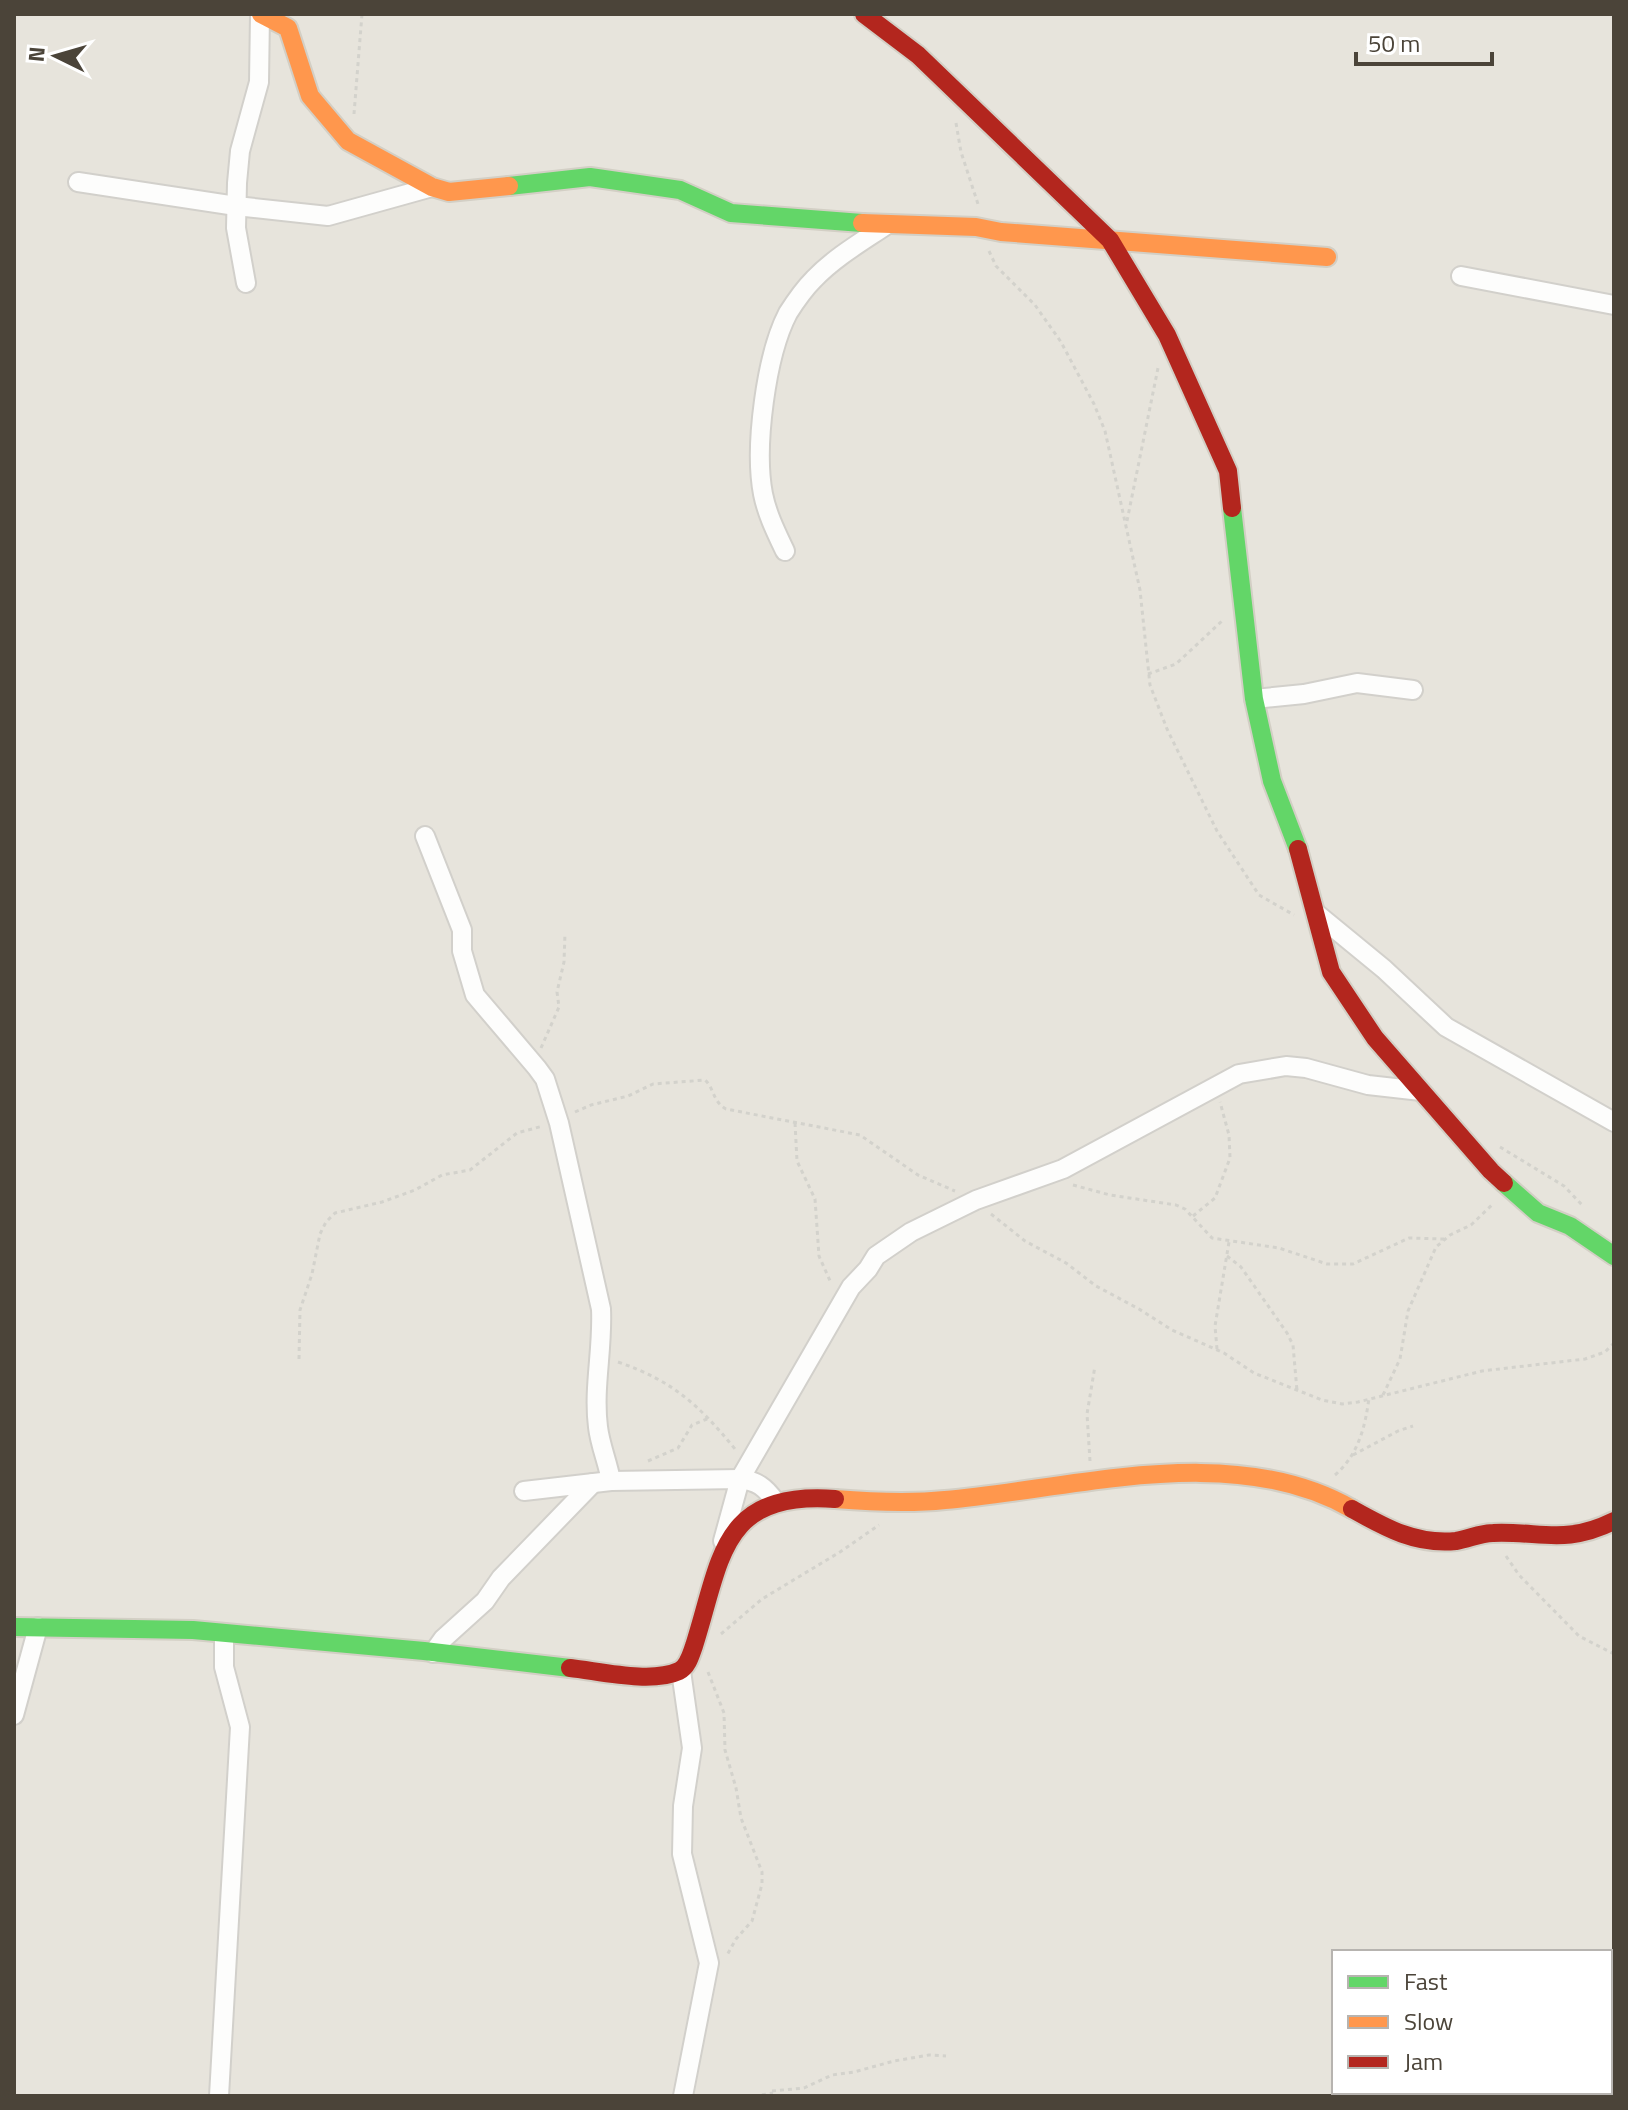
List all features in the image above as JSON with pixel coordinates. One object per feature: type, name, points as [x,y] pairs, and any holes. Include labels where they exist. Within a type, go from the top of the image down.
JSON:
[{"type":"street","points":[[246,283],[237,239],[236,206],[240,151],[259,82],[261,14],[288,28],[310,96],[348,141],[432,187],[449,192],[590,177],[680,190],[731,213],[983,228],[1327,257]]},
{"type":"street","points":[[864,14],[904,43],[956,90],[1110,240],[1167,335],[1228,471],[1254,699],[1272,781],[1296,842],[1331,972],[1375,1038],[1507,1187],[1538,1213],[1570,1226],[1614,1256]]},
{"type":"street","points":[[78,182],[236,206],[328,216],[432,187]]},
{"type":"street","points":[[785,551],[766,505],[760,460],[762,421],[776,345],[789,313],[814,279],[888,224]]},
{"type":"street","points":[[1461,276],[1614,305]]},
{"type":"street","points":[[1254,699],[1304,694],[1357,683],[1413,690]]},
{"type":"street","points":[[425,836],[462,930],[462,951],[475,995],[545,1079],[559,1125],[601,1309],[596,1394],[598,1430],[611,1482]]},
{"type":"street","points":[[1319,922],[1384,969],[1446,1027],[1614,1122]]},
{"type":"street","points":[[683,2096],[709,1963],[682,1854],[683,1806],[692,1748],[681,1671],[693,1647],[744,1472],[845,1298],[876,1256],[911,1232],[976,1200],[1063,1169],[1239,1074],[1286,1066],[1306,1068],[1368,1085],[1421,1091]]},
{"type":"street","points":[[524,1491],[744,1472],[766,1489],[775,1501]]},
{"type":"street","points":[[717,1564],[727,1543],[743,1523],[775,1501],[819,1499],[904,1503],[963,1500],[1095,1480],[1181,1474],[1239,1476],[1282,1483],[1319,1493],[1402,1535],[1445,1542],[1491,1533],[1568,1537],[1614,1521]]},
{"type":"street","points":[[433,1653],[443,1639],[485,1601],[501,1578],[611,1482]]},
{"type":"street","points":[[14,1627],[224,1633],[633,1675],[655,1676],[681,1671]]},
{"type":"street","points":[[14,1715],[38,1627]]},
{"type":"street","points":[[219,2096],[240,1727],[224,1667],[224,1633]]},
{"type":"path","points":[[348,141],[356,100],[362,14]]},
{"type":"path","points":[[956,90],[957,135],[996,266],[1047,320],[1094,404],[1105,431],[1140,590],[1148,674],[1156,704],[1217,831],[1259,895],[1319,922]]},
{"type":"path","points":[[1126,525],[1149,405],[1167,335]]},
{"type":"path","points":[[1148,674],[1176,664],[1204,635],[1231,616]]},
{"type":"path","points":[[528,1057],[544,1045],[557,1012],[565,933]]},
{"type":"path","points":[[299,1359],[300,1310],[312,1274],[320,1234],[335,1213],[382,1202],[415,1190],[442,1175],[470,1170],[517,1133],[529,1128],[559,1125],[591,1105],[628,1096],[653,1084],[683,1080],[708,1082],[713,1097],[726,1109],[860,1135],[918,1175],[976,1200],[1000,1224],[1036,1248],[1066,1263],[1096,1286],[1172,1330],[1217,1349],[1254,1373],[1297,1391],[1342,1404],[1482,1371],[1585,1359],[1605,1352],[1614,1343]]},
{"type":"path","points":[[1193,1216],[1215,1198],[1230,1158],[1226,1119],[1212,1088]]},
{"type":"path","points":[[795,1122],[797,1161],[818,1212],[819,1256],[827,1277],[845,1298]]},
{"type":"path","points":[[1490,1143],[1516,1155],[1564,1186],[1591,1216]]},
{"type":"path","points":[[1067,1183],[1110,1195],[1176,1205],[1193,1216],[1212,1238],[1279,1248],[1317,1263],[1353,1264],[1409,1238],[1444,1239]]},
{"type":"path","points":[[1383,1395],[1400,1359],[1414,1295],[1436,1247],[1444,1239],[1471,1225],[1507,1187]]},
{"type":"path","points":[[1217,1349],[1215,1326],[1229,1241]]},
{"type":"path","points":[[1227,1256],[1241,1267],[1287,1333],[1293,1345],[1297,1391]]},
{"type":"path","points":[[599,1356],[670,1384],[708,1419],[744,1472]]},
{"type":"path","points":[[1095,1366],[1086,1425],[1095,1480]]},
{"type":"path","points":[[1319,1493],[1353,1455],[1363,1431],[1369,1398]]},
{"type":"path","points":[[611,1482],[682,1445],[692,1425],[708,1419]]},
{"type":"path","points":[[1353,1455],[1413,1426]]},
{"type":"path","points":[[714,1641],[762,1599],[860,1539],[904,1503]]},
{"type":"path","points":[[1491,1533],[1519,1575],[1579,1636],[1614,1654]]},
{"type":"path","points":[[693,1647],[724,1713],[725,1750],[741,1818],[762,1872],[752,1921],[725,1958]]},
{"type":"path","points":[[754,2096],[804,2088],[832,2075],[894,2061],[929,2055],[946,2056]]},
{"type":"shaded area","points":[[14,14],[1614,14],[1614,2096],[14,2096]]},
{"type":"traffic: fast","points":[[509,186],[590,177],[680,190],[731,213],[862,223]]},
{"type":"traffic: fast","points":[[1232,508],[1254,699],[1272,781],[1298,849]]},
{"type":"traffic: fast","points":[[1504,1183],[1538,1213],[1570,1226],[1614,1256]]},
{"type":"traffic: fast","points":[[14,1627],[193,1630],[570,1668]]},
{"type":"traffic: slow","points":[[261,14],[288,28],[310,96],[348,141],[432,187],[449,192],[509,186]]},
{"type":"traffic: slow","points":[[862,223],[976,227],[1001,232],[1327,257]]},
{"type":"traffic: slow","points":[[835,1499],[931,1501],[1152,1474],[1205,1473],[1256,1477],[1305,1488],[1352,1509]]},
{"type":"traffic: jam","points":[[864,14],[918,55],[1110,240],[1167,335],[1228,471],[1232,508]]},
{"type":"traffic: jam","points":[[1298,849],[1331,972],[1375,1038],[1504,1183]]},
{"type":"traffic: jam","points":[[570,1668],[640,1677],[679,1671],[689,1660],[721,1559],[732,1536],[747,1519],[768,1506],[797,1499],[835,1499]]},
{"type":"traffic: jam","points":[[1352,1509],[1402,1534],[1441,1542],[1493,1533],[1567,1535],[1614,1521]]}]
